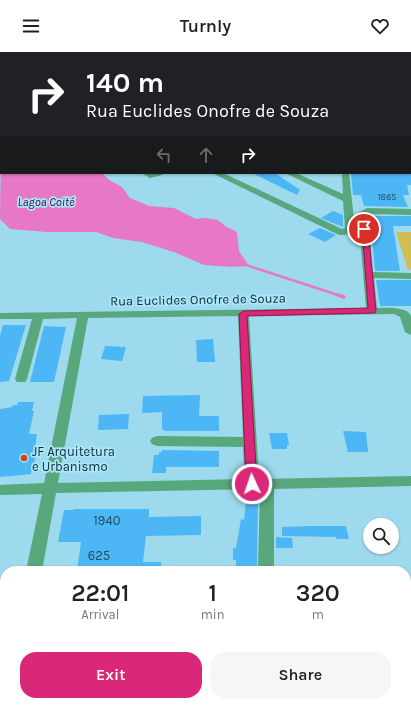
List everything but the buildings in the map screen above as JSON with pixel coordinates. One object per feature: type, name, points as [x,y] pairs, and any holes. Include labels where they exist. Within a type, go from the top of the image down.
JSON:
[{"type":"street","points":[[218,174],[339,232],[346,232],[350,229],[346,176]]},
{"type":"street","points":[[291,174],[347,198]]},
{"type":"street","points":[[372,311],[363,214],[368,212],[411,212]]},
{"type":"street","points":[[369,275],[411,276]]},
{"type":"street","name":"Rua Euclides Onofre de Souza","points":[[0,316],[396,311],[405,314],[411,332]]},
{"type":"street","points":[[35,566],[84,314]]},
{"type":"street","points":[[243,314],[252,484]]},
{"type":"street","points":[[21,379],[38,316]]},
{"type":"street","points":[[157,441],[249,442]]},
{"type":"street","points":[[0,490],[411,481]]},
{"type":"street","points":[[266,566],[267,483]]},
{"type":"shaded area","points":[[396,232],[411,232],[411,270],[408,270]]},
{"type":"water","name":"Lagoa Coité","points":[[1,174],[103,174],[109,180],[122,187],[130,198],[149,206],[174,208],[196,219],[205,218],[218,220],[225,226],[237,232],[239,251],[249,266],[231,267],[204,265],[174,252],[142,242],[113,238],[96,232],[47,232],[10,229],[0,219]]},
{"type":"waterway","points":[[246,265],[341,296]]},
{"type":"place","name":"JF Arquitetura e Urbanismo","points":[[24,458]]},
{"type":"route","points":[[252,484],[243,314],[372,311],[364,229]]}]
